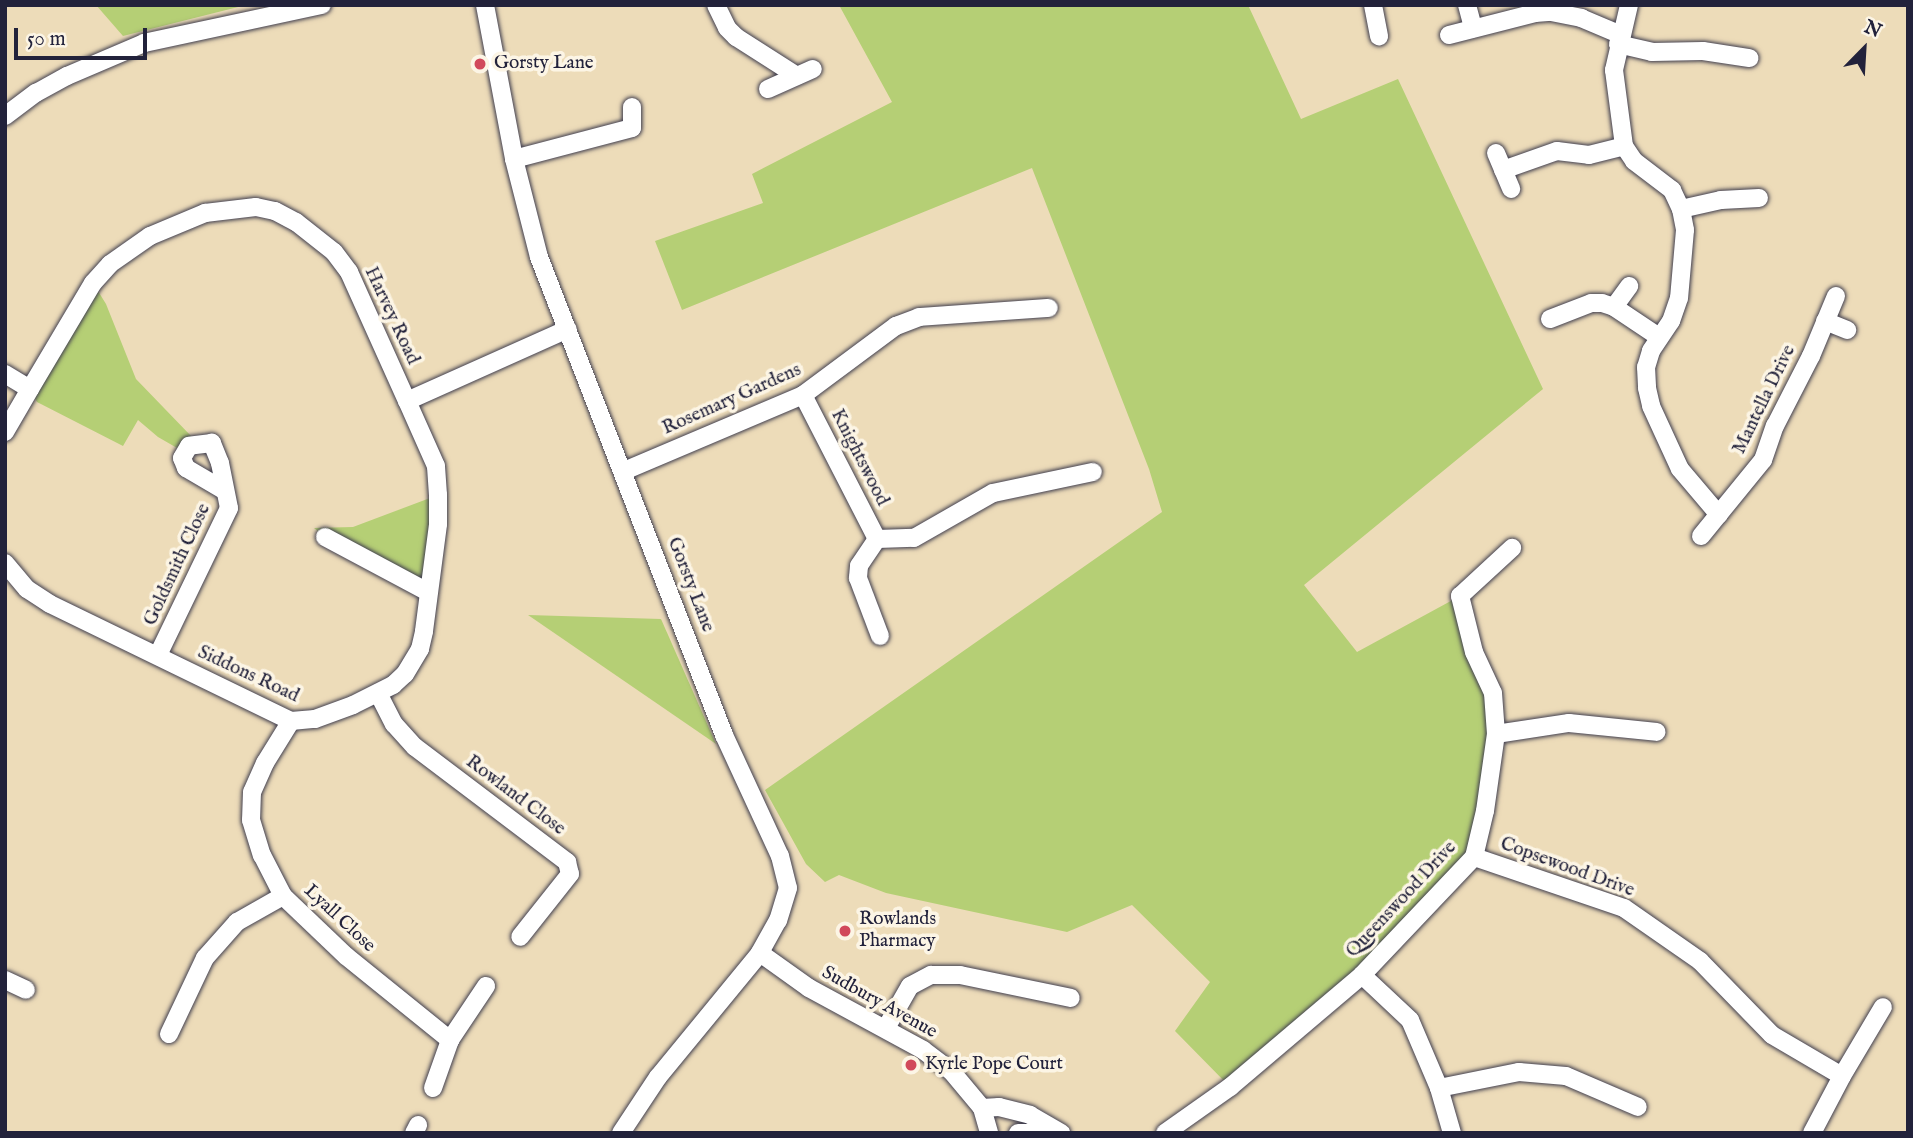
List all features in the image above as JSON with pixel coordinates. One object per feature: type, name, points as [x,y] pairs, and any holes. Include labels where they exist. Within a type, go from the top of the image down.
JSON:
[{"type":"street","points":[[5,116],[36,93],[67,76],[144,43],[322,5]]},
{"type":"street","name":"Gorsty Lane","points":[[485,5],[514,159],[539,257],[724,735],[785,873],[787,898],[760,953],[658,1077],[621,1133]]},
{"type":"street","points":[[716,5],[727,28],[736,37],[805,73],[768,89]]},
{"type":"street","points":[[1373,5],[1379,36]]},
{"type":"street","points":[[1467,5],[1473,28]]},
{"type":"street","points":[[1629,5],[1614,70],[1624,146],[1634,161],[1672,190],[1681,209],[1685,250],[1679,298],[1671,321],[1659,337],[1646,367],[1651,406],[1680,469],[1719,515]]},
{"type":"street","points":[[1449,35],[1551,12],[1581,18],[1620,40],[1652,52],[1703,51],[1749,58]]},
{"type":"street","points":[[514,159],[632,128],[632,107]]},
{"type":"street","points":[[1511,189],[1500,161],[1557,151],[1589,155],[1624,146]]},
{"type":"street","points":[[1681,209],[1721,200],[1759,198]]},
{"type":"street","name":"Harvey Road","points":[[30,389],[93,283],[110,264],[150,236],[205,213],[256,207],[275,211],[296,222],[334,252],[349,272],[407,401]]},
{"type":"street","points":[[1614,307],[1629,286]]},
{"type":"street","name":"Mantella Drive","points":[[1701,537],[1763,460],[1775,426],[1836,296]]},
{"type":"street","points":[[1550,319],[1591,303],[1614,307],[1659,337]]},
{"type":"street","name":"Rosemary Gardens","points":[[624,471],[803,395],[896,326],[919,317],[1049,308]]},
{"type":"street","points":[[1825,321],[1847,330]]},
{"type":"street","points":[[407,401],[568,329]]},
{"type":"street","points":[[5,374],[30,389],[5,432]]},
{"type":"street","name":"Knightswood","points":[[803,395],[877,539]]},
{"type":"street","name":"Siddons Road","points":[[5,563],[27,589],[50,604],[291,721],[315,719],[378,693],[405,674],[420,649],[438,524],[436,466],[407,401]]},
{"type":"street","points":[[880,636],[858,578],[859,566],[877,539],[914,538],[993,494],[1093,472]]},
{"type":"street","name":"Goldsmith Close","points":[[158,655],[227,516],[229,508],[225,491]]},
{"type":"street","points":[[325,537],[428,592]]},
{"type":"street","name":"Queenswood Drive","points":[[1164,1133],[1230,1087],[1362,975],[1474,857],[1485,811],[1496,734],[1493,693],[1474,652],[1460,596],[1511,548]]},
{"type":"street","name":"Rowland Close","points":[[378,693],[394,724],[415,747],[567,862],[570,874],[520,937]]},
{"type":"street","name":"Lyall Close","points":[[291,721],[265,763],[252,792],[251,820],[262,855],[284,896],[346,956],[450,1040]]},
{"type":"street","points":[[1496,734],[1569,723],[1657,732]]},
{"type":"street","name":"Copsewood Drive","points":[[1474,857],[1624,908],[1700,961],[1772,1035],[1842,1076]]},
{"type":"street","points":[[169,1034],[205,958],[237,922],[284,896]]},
{"type":"street","name":"Sudbury Avenue","points":[[760,953],[809,988],[886,1028],[923,1050],[952,1072],[982,1108],[989,1133]]},
{"type":"street","points":[[886,1028],[910,986],[930,975],[960,975],[1071,998]]},
{"type":"street","points":[[1362,975],[1410,1020],[1439,1088],[1452,1133]]},
{"type":"street","points":[[5,980],[26,990]]},
{"type":"street","points":[[433,1088],[450,1040],[486,986]]},
{"type":"street","points":[[1812,1133],[1883,1007]]},
{"type":"street","points":[[1439,1088],[1519,1072],[1566,1076],[1638,1107]]},
{"type":"street","points":[[982,1108],[999,1107],[1022,1112],[1061,1133]]},
{"type":"street","points":[[1018,1133],[1043,1133]]},
{"type":"green space","points":[[96,5],[246,5],[123,36]]},
{"type":"green space","points":[[839,5],[1248,5],[1301,119],[1398,79],[1543,389],[1304,585],[1357,652],[1460,596],[1493,693],[1474,857],[1444,891],[1230,1087],[1175,1031],[1210,982],[1132,905],[1067,932],[886,893],[839,875],[825,882],[806,864],[765,790],[1162,512],[1149,469],[1032,168],[682,310],[655,241],[763,203],[752,174],[892,102]]},
{"type":"green space","points":[[93,283],[106,304],[136,379],[192,437],[184,452],[158,437],[138,420],[123,446],[37,402],[30,389]]},
{"type":"green space","points":[[438,495],[428,592],[325,537],[314,528],[353,527]]},
{"type":"green space","points":[[528,615],[661,619],[716,744]]},
{"type":"place","name":"Gorsty Lane","points":[[480,64]]},
{"type":"place","name":"Rowlands Pharmacy","points":[[845,931]]},
{"type":"place","name":"Kyrle Pope Court","points":[[911,1065]]}]
